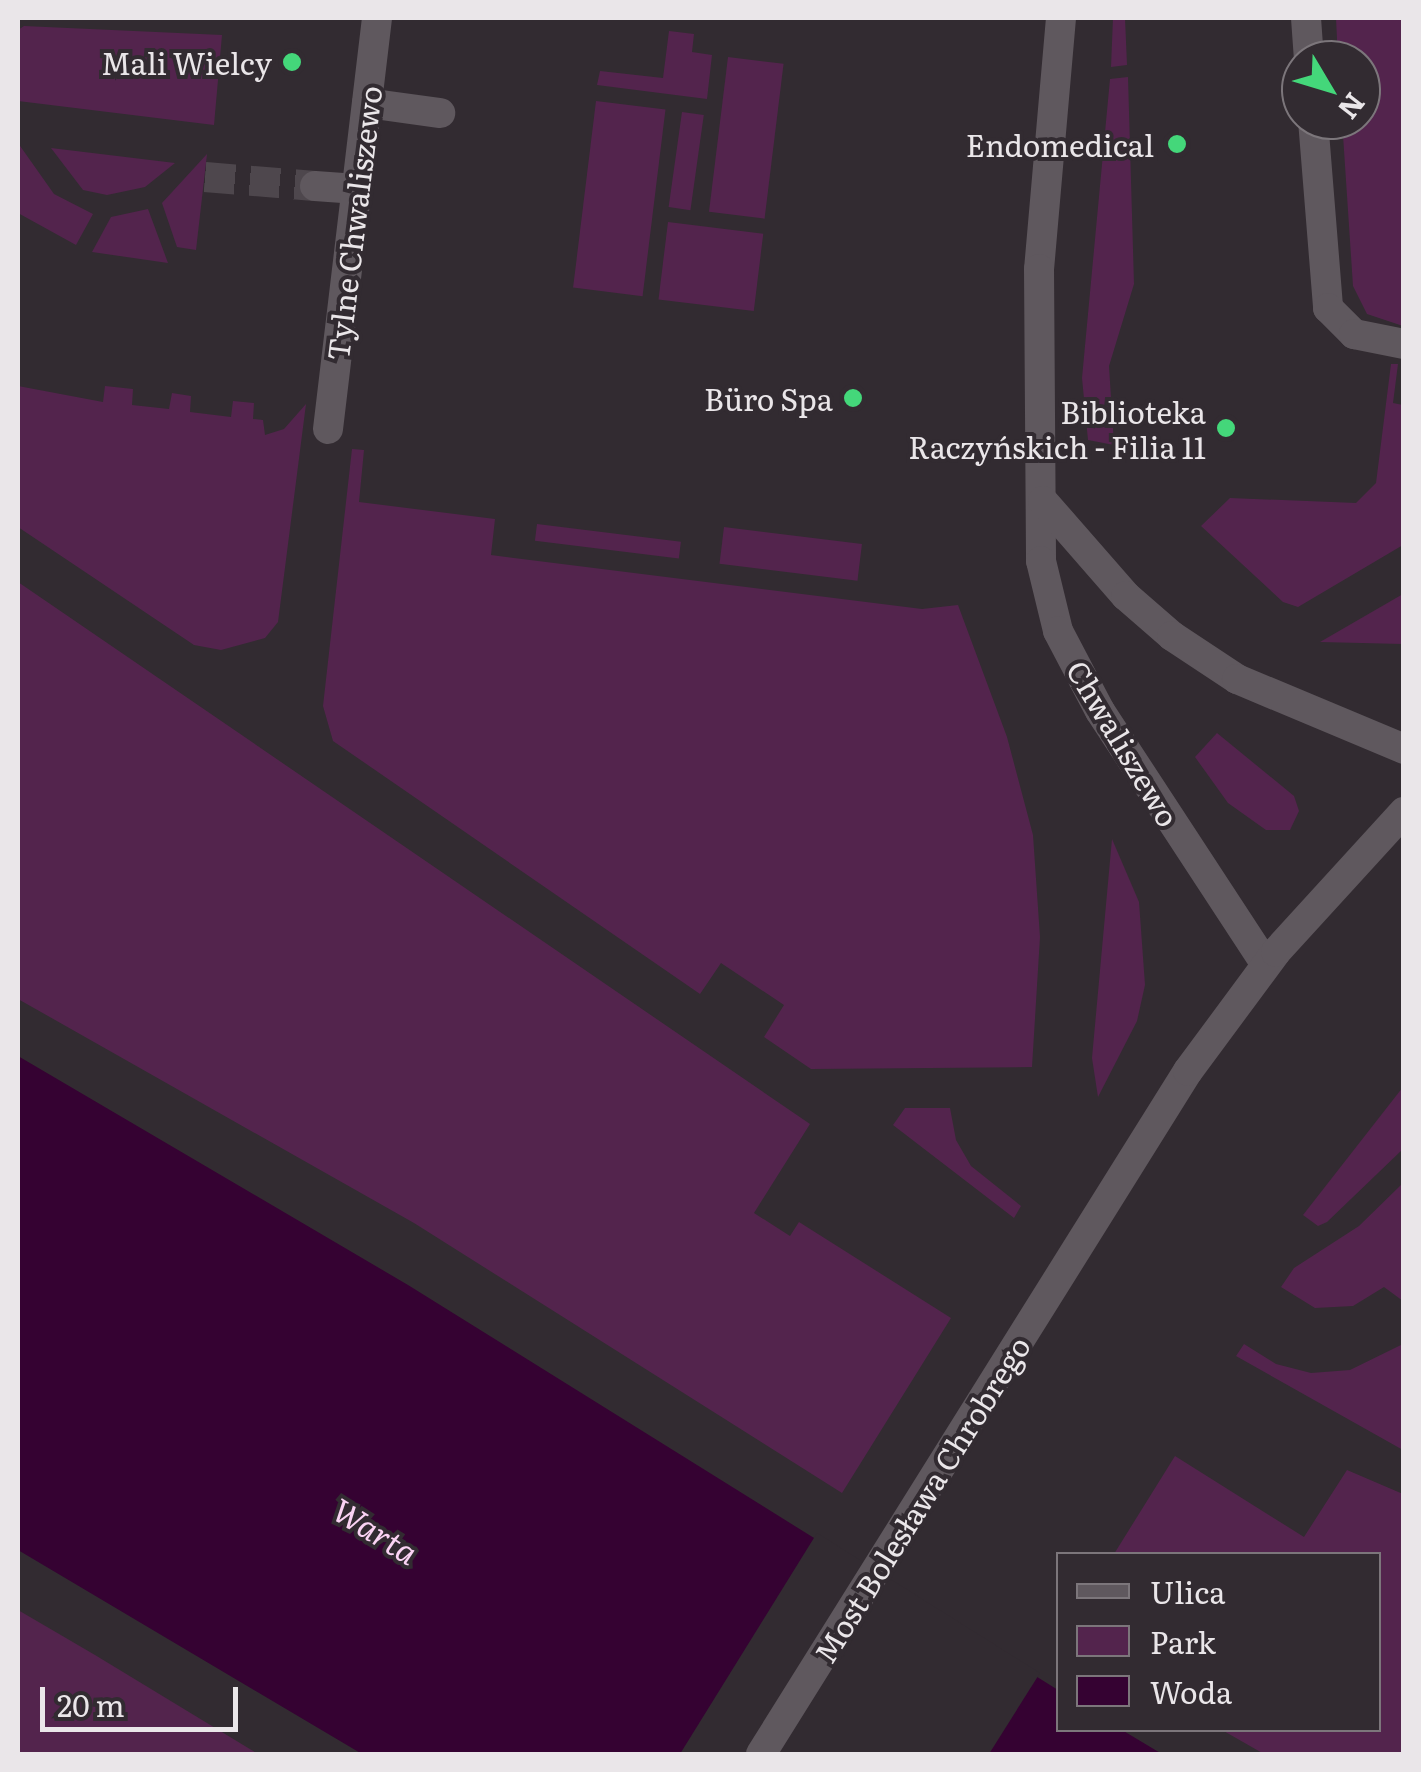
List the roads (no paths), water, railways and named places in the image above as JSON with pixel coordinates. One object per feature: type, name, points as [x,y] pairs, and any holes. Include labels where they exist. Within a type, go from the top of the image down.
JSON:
[{"type":"street","name":"Tylne Chwaliszewo","points":[[328,430],[376,18]]},
{"type":"street","name":"Chwaliszewo","points":[[1061,18],[1039,269],[1041,560],[1058,631],[1136,770],[1266,965]]},
{"type":"street","points":[[366,103],[440,113]]},
{"type":"street","points":[[1314,140],[1328,308],[1354,334],[1404,344]]},
{"type":"street","points":[[314,186],[356,189]]},
{"type":"street","points":[[1043,500],[1126,596],[1172,636],[1238,679],[1404,749]]},
{"type":"street","name":"Most Bolesława Chrobrego","points":[[761,1754],[1188,1070],[1266,965],[1404,812]]},
{"type":"water","name":"Warta","points":[[18,1056],[408,1285],[1056,1689],[1056,1732],[1125,1732],[1162,1754],[362,1754],[18,1550]]},
{"type":"tunnel","points":[[205,177],[315,186]]},
{"type":"place","name":"Mali Wielcy","points":[[292,62]]},
{"type":"place","name":"Endomedical","points":[[1177,144]]},
{"type":"place","name":"Büro Spa","points":[[853,398]]},
{"type":"place","name":"Biblioteka Raczyńskich - Filia 11","points":[[1226,428]]}]
